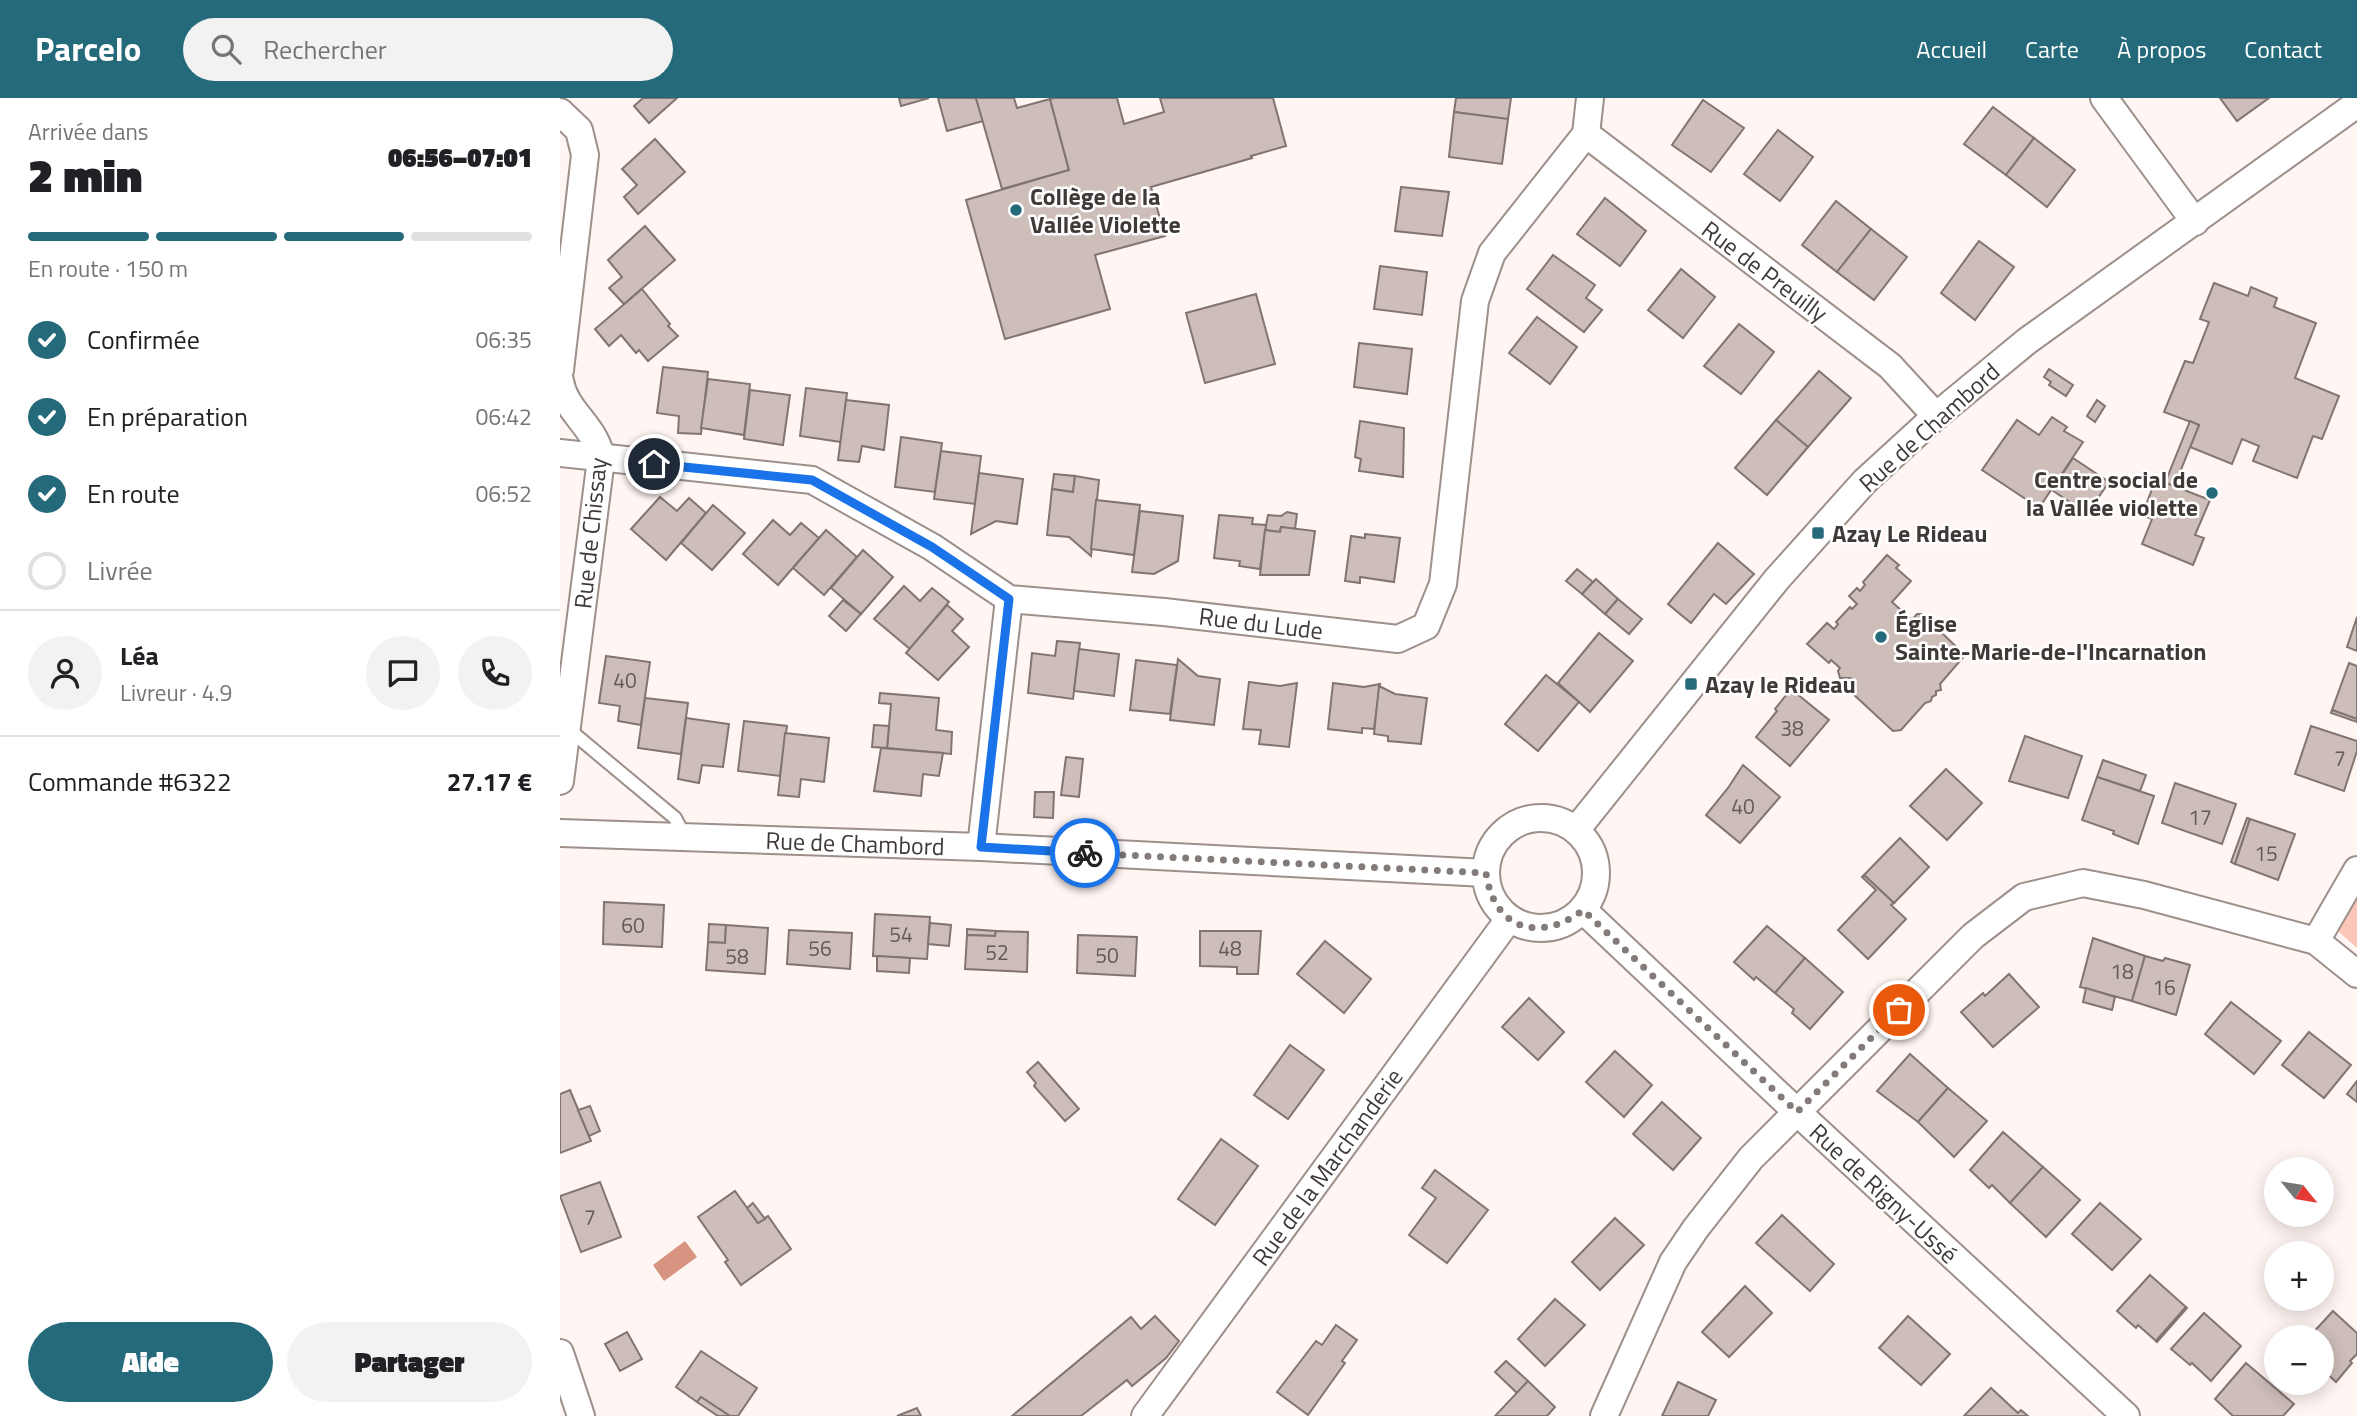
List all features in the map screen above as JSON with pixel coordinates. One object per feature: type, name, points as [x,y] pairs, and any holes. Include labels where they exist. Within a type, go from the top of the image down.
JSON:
[{"type":"street","points":[[1586,134],[1590,98]]},
{"type":"street","points":[[2104,98],[2195,222]]},
{"type":"street","name":"Rue de Chambord","points":[[1576,830],[1777,579],[1865,481],[1936,416],[2027,341],[2357,104]]},
{"type":"street","points":[[560,111],[579,130],[585,155],[560,370]]},
{"type":"street","name":"Rue de Preuilly","points":[[1586,134],[1890,366],[1936,416]]},
{"type":"street","name":"Rue du Lude","points":[[560,453],[812,480],[932,547],[1009,599],[1164,612],[1398,639],[1426,626],[1443,584],[1475,301],[1492,253],[1586,134]]},
{"type":"street","name":"Rue de Chissay","points":[[560,381],[567,402],[594,436],[601,458],[560,780]]},
{"type":"street","points":[[981,847],[1009,599]]},
{"type":"street","points":[[1532,818],[1563,822],[1576,830],[1588,843],[1595,859],[1597,877],[1593,894],[1583,910],[1567,922],[1548,928],[1527,927],[1509,919],[1492,899],[1486,873],[1494,843],[1504,832],[1532,818]]},
{"type":"street","name":"Rue de Chambord","points":[[560,833],[981,847],[1486,873]]},
{"type":"street","points":[[2316,941],[2357,870]]},
{"type":"street","points":[[1604,1416],[1673,1262],[1725,1190],[1751,1158],[1973,936],[2024,897],[2083,883],[2144,895],[2316,941],[2357,974]]},
{"type":"street","name":"Rue de Rigny-Ussé","points":[[1583,910],[2126,1416]]},
{"type":"street","name":"Rue de la Marchanderie","points":[[1145,1416],[1509,919]]},
{"type":"street","points":[[560,1353],[581,1416]]},
{"type":"lane","points":[[567,728],[675,818],[685,837]]},
{"type":"shaded area","points":[[2357,898],[2357,948],[2338,931]]},
{"type":"shaded area","points":[[685,1241],[697,1257],[664,1281],[653,1265]]},
{"type":"building","points":[[643,98],[677,98],[649,123],[634,106]]},
{"type":"building","points":[[899,98],[929,98],[901,106]]},
{"type":"building","points":[[938,98],[976,98],[983,121],[947,131]]},
{"type":"building","points":[[976,98],[1014,98],[1017,108],[1050,99],[1069,170],[1002,189]]},
{"type":"building","points":[[1117,98],[1124,124],[1164,112],[1160,98],[1273,98],[1286,146],[1151,187],[1165,236],[1095,255],[1110,309],[1005,339],[966,200],[1069,170],[1050,99]]},
{"type":"building","points":[[1456,98],[1511,98],[1508,119],[1454,112]]},
{"type":"building","points":[[2220,98],[2269,98],[2237,121]]},
{"type":"building","points":[[1703,100],[1744,128],[1711,172],[1672,145]]},
{"type":"building","points":[[1993,107],[2034,138],[2006,175],[1964,144]]},
{"type":"building","points":[[1454,112],[1508,119],[1502,164],[1449,157]]},
{"type":"building","points":[[1778,130],[1813,157],[1780,201],[1744,174]]},
{"type":"building","points":[[2034,138],[2075,170],[2047,207],[2006,175]]},
{"type":"building","points":[[655,139],[685,172],[638,214],[624,197],[637,185],[622,169]]},
{"type":"building","points":[[1401,187],[1449,192],[1442,236],[1395,231]]},
{"type":"building","points":[[1605,198],[1646,231],[1620,266],[1577,234]]},
{"type":"building","points":[[1836,201],[1871,229],[1837,272],[1802,245]]},
{"type":"building","points":[[645,226],[675,260],[624,304],[609,288],[622,277],[608,260]]},
{"type":"building","points":[[1871,229],[1907,257],[1874,300],[1837,272]]},
{"type":"building","points":[[1979,241],[2014,267],[1975,320],[1941,293]]},
{"type":"building","points":[[1553,255],[1595,285],[1586,298],[1602,310],[1584,332],[1527,289]]},
{"type":"building","points":[[1380,266],[1427,272],[1422,315],[1374,309]]},
{"type":"building","points":[[1681,269],[1715,297],[1683,338],[1648,310]]},
{"type":"building","points":[[2214,283],[2248,296],[2251,287],[2277,298],[2274,307],[2316,323],[2295,378],[2339,396],[2322,439],[2313,436],[2297,478],[2253,461],[2259,446],[2242,439],[2232,464],[2190,447],[2199,425],[2164,412],[2185,361],[2193,363],[2209,322],[2200,319]]},
{"type":"building","points":[[642,289],[678,336],[648,361],[639,350],[636,353],[621,335],[609,346],[595,329]]},
{"type":"building","points":[[1256,294],[1275,364],[1205,383],[1186,313]]},
{"type":"building","points":[[1537,317],[1577,347],[1550,384],[1509,353]]},
{"type":"building","points":[[1739,324],[1774,352],[1741,394],[1704,366]]},
{"type":"building","points":[[1359,343],[1412,349],[1407,394],[1354,387]]},
{"type":"building","points":[[663,367],[708,372],[701,434],[678,433],[679,416],[657,413]]},
{"type":"building","points":[[2049,369],[2073,385],[2066,396],[2049,385],[2051,382],[2044,377]]},
{"type":"building","points":[[1819,371],[1851,398],[1808,447],[1776,420]]},
{"type":"building","points":[[708,379],[750,384],[744,435],[701,428]]},
{"type":"building","points":[[806,388],[847,393],[841,442],[800,436]]},
{"type":"building","points":[[750,390],[790,395],[783,445],[744,439]]},
{"type":"building","points":[[846,400],[889,405],[884,450],[862,446],[859,462],[838,460]]},
{"type":"building","points":[[2097,400],[2105,406],[2095,422],[2087,416]]},
{"type":"building","points":[[2052,417],[2067,427],[2064,431],[2083,442],[2039,508],[1982,470],[2017,420],[2039,435]]},
{"type":"building","points":[[1776,420],[1808,447],[1767,495],[1735,468]]},
{"type":"building","points":[[1360,421],[1404,428],[1403,477],[1359,471],[1361,459],[1355,457]]},
{"type":"building","points":[[2190,421],[2199,425],[2174,487],[2165,483]]},
{"type":"building","points":[[901,437],[942,443],[935,492],[895,487]]},
{"type":"building","points":[[941,451],[981,456],[975,504],[934,499]]},
{"type":"building","points":[[2073,458],[2109,482],[2087,514],[2052,490]]},
{"type":"building","points":[[979,473],[1023,479],[1017,524],[996,521],[971,534]]},
{"type":"building","points":[[1054,474],[1075,476],[1073,492],[1052,489]]},
{"type":"building","points":[[1075,476],[1099,480],[1091,556],[1069,537],[1047,535],[1052,489],[1073,492]]},
{"type":"building","points":[[2156,479],[2210,500],[2195,535],[2204,538],[2193,565],[2142,544],[2152,519],[2142,515]]},
{"type":"building","points":[[660,497],[677,511],[689,498],[706,513],[666,560],[631,529]]},
{"type":"building","points":[[1096,500],[1140,505],[1134,555],[1091,549]]},
{"type":"building","points":[[713,505],[745,533],[712,570],[681,543]]},
{"type":"building","points":[[1140,511],[1183,516],[1178,561],[1154,574],[1132,572]]},
{"type":"building","points":[[1287,512],[1297,514],[1295,529],[1281,527],[1280,532],[1265,530],[1268,515],[1281,516]]},
{"type":"building","points":[[1219,515],[1253,518],[1252,524],[1266,525],[1260,569],[1239,566],[1240,561],[1214,558]]},
{"type":"building","points":[[773,520],[790,535],[801,523],[819,538],[778,585],[743,554]]},
{"type":"building","points":[[1281,527],[1315,531],[1309,575],[1260,575],[1265,530],[1280,532]]},
{"type":"building","points":[[826,530],[857,557],[824,595],[793,568]]},
{"type":"building","points":[[1365,534],[1400,538],[1394,582],[1360,577],[1360,583],[1345,581],[1351,536],[1365,538]]},
{"type":"building","points":[[1718,543],[1754,574],[1726,604],[1714,594],[1691,623],[1668,604]]},
{"type":"building","points":[[863,550],[893,577],[861,614],[831,588]]},
{"type":"building","name":"Église Sainte-Marie-de-l'Incarnation","points":[[1887,555],[1899,565],[1896,568],[1911,581],[1892,602],[1912,620],[1917,614],[1922,614],[1965,655],[1940,684],[1941,690],[1936,691],[1931,701],[1925,703],[1901,730],[1893,731],[1852,693],[1856,683],[1851,678],[1840,678],[1840,668],[1831,660],[1829,663],[1807,644],[1827,623],[1834,629],[1838,624],[1836,622],[1850,607],[1852,609],[1857,604],[1849,596],[1857,588],[1860,591],[1865,585],[1863,582]]},
{"type":"building","points":[[1577,569],[1593,582],[1582,594],[1566,581]]},
{"type":"building","points":[[1596,579],[1618,599],[1605,614],[1582,594]]},
{"type":"building","points":[[904,586],[920,601],[932,588],[949,602],[910,649],[874,619]]},
{"type":"building","points":[[1618,599],[1642,619],[1629,634],[1605,614]]},
{"type":"building","points":[[843,600],[861,614],[846,631],[829,616]]},
{"type":"building","points":[[947,605],[963,619],[952,631],[969,647],[938,680],[906,653]]},
{"type":"building","points":[[2357,617],[2357,651],[2347,647]]},
{"type":"building","points":[[1599,633],[1633,661],[1590,712],[1558,683]]},
{"type":"building","points":[[1057,641],[1080,643],[1073,699],[1028,693],[1032,653],[1055,656]]},
{"type":"building","points":[[1079,649],[1119,654],[1114,696],[1074,691]]},
{"type":"building","points":[[606,656],[650,662],[641,725],[618,721],[620,706],[599,703]]},
{"type":"building","points":[[1178,659],[1198,676],[1220,679],[1214,725],[1170,720]]},
{"type":"building","points":[[1136,660],[1177,665],[1170,714],[1130,710]]},
{"type":"building","points":[[2349,663],[2357,666],[2357,719],[2332,710]]},
{"type":"building","points":[[1546,675],[1579,702],[1538,751],[1505,724]]},
{"type":"building","points":[[1249,682],[1280,686],[1297,683],[1289,747],[1259,744],[1261,730],[1243,729]]},
{"type":"building","points":[[1333,683],[1364,687],[1380,684],[1374,729],[1362,728],[1362,733],[1328,729]]},
{"type":"building","points":[[1379,686],[1395,694],[1427,698],[1421,744],[1388,741],[1388,736],[1374,734]]},
{"type":"building","points":[[1791,689],[1829,720],[1790,766],[1756,737]]},
{"type":"building","points":[[880,693],[939,698],[936,730],[952,732],[951,754],[887,748],[891,704],[879,703]]},
{"type":"building","points":[[645,698],[688,703],[681,754],[638,748]]},
{"type":"building","points":[[2332,710],[2357,719],[2357,722],[2331,713]]},
{"type":"building","points":[[686,718],[729,724],[723,767],[702,765],[699,783],[678,779]]},
{"type":"building","points":[[744,721],[787,726],[780,776],[738,771]]},
{"type":"building","points":[[874,725],[889,726],[887,748],[872,747]]},
{"type":"building","points":[[2311,726],[2357,741],[2357,751],[2344,791],[2295,774]]},
{"type":"building","points":[[785,733],[829,738],[824,782],[801,779],[799,797],[778,795]]},
{"type":"building","points":[[2025,736],[2082,756],[2068,798],[2009,781]]},
{"type":"building","points":[[881,748],[943,753],[939,776],[923,774],[921,796],[874,791]]},
{"type":"building","points":[[1066,757],[1083,759],[1079,797],[1061,795]]},
{"type":"building","points":[[2103,760],[2146,775],[2140,791],[2097,777]]},
{"type":"building","points":[[1743,765],[1780,797],[1740,843],[1706,815]]},
{"type":"building","points":[[1946,769],[1982,803],[1947,840],[1910,806]]},
{"type":"building","points":[[2097,777],[2154,796],[2138,844],[2113,834],[2114,831],[2082,820]]},
{"type":"building","points":[[2175,783],[2236,804],[2222,844],[2162,823]]},
{"type":"building","points":[[1035,792],[1054,792],[1053,818],[1034,817]]},
{"type":"building","points":[[2247,818],[2250,819],[2235,864],[2231,862]]},
{"type":"building","points":[[2250,819],[2295,834],[2278,880],[2235,864]]},
{"type":"building","points":[[1900,838],[1929,867],[1894,903],[1864,875]]},
{"type":"building","points":[[1864,875],[1894,903],[1891,905],[1906,919],[1868,959],[1838,930],[1876,890],[1862,877]]},
{"type":"building","points":[[604,902],[664,905],[662,947],[603,944]]},
{"type":"building","points":[[875,914],[930,917],[927,959],[873,956]]},
{"type":"building","points":[[930,923],[951,925],[949,946],[928,944]]},
{"type":"building","points":[[709,924],[726,925],[725,943],[708,942]]},
{"type":"building","points":[[726,925],[768,928],[765,974],[706,970],[708,942],[725,943]]},
{"type":"building","points":[[1767,926],[1805,958],[1775,993],[1756,977],[1754,980],[1734,962]]},
{"type":"building","points":[[967,929],[996,931],[995,936],[967,935]]},
{"type":"building","points":[[789,930],[852,933],[850,969],[787,964]]},
{"type":"building","points":[[996,931],[1028,932],[1027,972],[965,969],[967,935],[995,936]]},
{"type":"building","points":[[1200,931],[1261,931],[1258,974],[1237,974],[1237,967],[1200,966]]},
{"type":"building","points":[[1078,935],[1137,937],[1135,976],[1077,973]]},
{"type":"building","points":[[2093,938],[2145,956],[2132,1001],[2080,987]]},
{"type":"building","points":[[1325,941],[1371,979],[1344,1013],[1297,974]]},
{"type":"building","points":[[877,956],[910,958],[909,973],[877,971]]},
{"type":"building","points":[[2145,956],[2190,965],[2176,1015],[2132,1001]]},
{"type":"building","points":[[1805,958],[1843,992],[1810,1029],[1792,1013],[1794,1009],[1775,993]]},
{"type":"building","points":[[2009,974],[2039,1007],[1993,1047],[1961,1012],[1983,993],[1985,996]]},
{"type":"building","points":[[2086,988],[2115,997],[2112,1010],[2083,1002]]},
{"type":"building","points":[[1529,998],[1564,1032],[1538,1060],[1502,1027]]},
{"type":"building","points":[[2231,1002],[2281,1041],[2254,1074],[2205,1034]]},
{"type":"building","points":[[2309,1032],[2351,1065],[2324,1098],[2282,1065]]},
{"type":"building","points":[[1290,1045],[1324,1070],[1288,1119],[1254,1095]]},
{"type":"building","points":[[1615,1051],[1652,1085],[1624,1117],[1586,1082]]},
{"type":"building","points":[[1910,1054],[1948,1088],[1918,1122],[1877,1091]]},
{"type":"building","points":[[1038,1062],[1079,1109],[1065,1121],[1034,1086],[1036,1083],[1027,1072]]},
{"type":"building","points":[[2357,1081],[2357,1102],[2347,1094]]},
{"type":"building","points":[[1948,1088],[1987,1121],[1954,1157],[1918,1122]]},
{"type":"building","points":[[570,1090],[591,1141],[560,1153],[560,1094]]},
{"type":"building","points":[[1662,1102],[1701,1138],[1673,1170],[1633,1134]]},
{"type":"building","points":[[590,1106],[600,1131],[589,1136],[578,1110]]},
{"type":"building","points":[[2003,1132],[2043,1167],[2010,1203],[1992,1185],[1989,1188],[1970,1170]]},
{"type":"building","points":[[1221,1139],[1258,1166],[1215,1225],[1178,1199]]},
{"type":"building","points":[[2043,1167],[2080,1200],[2046,1237],[2010,1203]]},
{"type":"building","points":[[1435,1170],[1488,1210],[1447,1263],[1409,1235],[1436,1198],[1422,1188]]},
{"type":"building","points":[[600,1182],[621,1237],[581,1252],[560,1196]]},
{"type":"building","points":[[735,1191],[758,1223],[768,1216],[791,1249],[741,1285],[725,1262],[728,1260],[698,1217]]},
{"type":"building","points":[[753,1203],[765,1219],[758,1223],[747,1208]]},
{"type":"building","points":[[2100,1203],[2141,1239],[2112,1270],[2072,1234]]},
{"type":"building","points":[[1782,1215],[1834,1264],[1810,1291],[1756,1243]]},
{"type":"building","points":[[1615,1218],[1644,1245],[1600,1290],[1572,1262]]},
{"type":"building","points":[[2150,1275],[2186,1307],[2156,1341],[2117,1311]]},
{"type":"building","points":[[1745,1286],[1772,1313],[1729,1357],[1702,1332]]},
{"type":"building","points":[[1555,1299],[1585,1325],[1545,1366],[1518,1339]]},
{"type":"building","points":[[2187,1308],[2157,1342],[2156,1341]]},
{"type":"building","points":[[2333,1311],[2357,1333],[2357,1354],[2336,1382],[2334,1325],[2320,1325]]},
{"type":"building","points":[[2204,1313],[2241,1346],[2211,1381],[2192,1363],[2190,1365],[2171,1349]]},
{"type":"building","points":[[1155,1316],[1179,1341],[1166,1358],[1132,1386],[1127,1380],[1081,1416],[1012,1416],[1131,1317],[1141,1329]]},
{"type":"building","points":[[1908,1316],[1950,1354],[1921,1385],[1879,1348]]},
{"type":"building","points":[[1336,1325],[1357,1340],[1342,1361],[1345,1363],[1308,1415],[1277,1392],[1316,1341],[1322,1345]]},
{"type":"building","points":[[627,1332],[642,1359],[620,1371],[605,1344]]},
{"type":"building","points":[[701,1351],[757,1388],[738,1416],[730,1416],[701,1397],[697,1402],[676,1387]]},
{"type":"building","points":[[1506,1361],[1528,1381],[1517,1393],[1495,1372]]},
{"type":"building","points":[[2246,1363],[2264,1378],[2264,1395],[2283,1395],[2294,1404],[2283,1416],[2233,1416],[2215,1399]]},
{"type":"building","points":[[1528,1381],[1555,1407],[1547,1416],[1495,1416]]},
{"type":"building","points":[[1678,1382],[1716,1400],[1708,1416],[1662,1416]]},
{"type":"building","points":[[1991,1388],[2018,1413],[2021,1410],[2028,1416],[1964,1416]]},
{"type":"building","points":[[701,1397],[730,1416],[718,1416],[697,1402]]},
{"type":"building","points":[[917,1408],[921,1416],[897,1416]]},
{"type":"way so far","points":[[1085,853],[1486,873],[1492,899],[1500,910],[1509,919],[1527,927],[1548,928],[1567,922],[1583,910],[1797,1112],[1899,1010]]},
{"type":"place","name":"Collège de la Vallée Violette","points":[[1016,210]]},
{"type":"place","name":"Centre social de la Vallée violette","points":[[2212,493]]},
{"type":"place","name":"Azay Le Rideau","points":[[1818,533]]},
{"type":"place","name":"Église Sainte-Marie-de-l'Incarnation","points":[[1881,637]]},
{"type":"place","name":"Azay le Rideau","points":[[1691,684]]},
{"type":"route","points":[[654,464],[812,480],[932,547],[1009,599],[981,847],[1085,853]]}]
